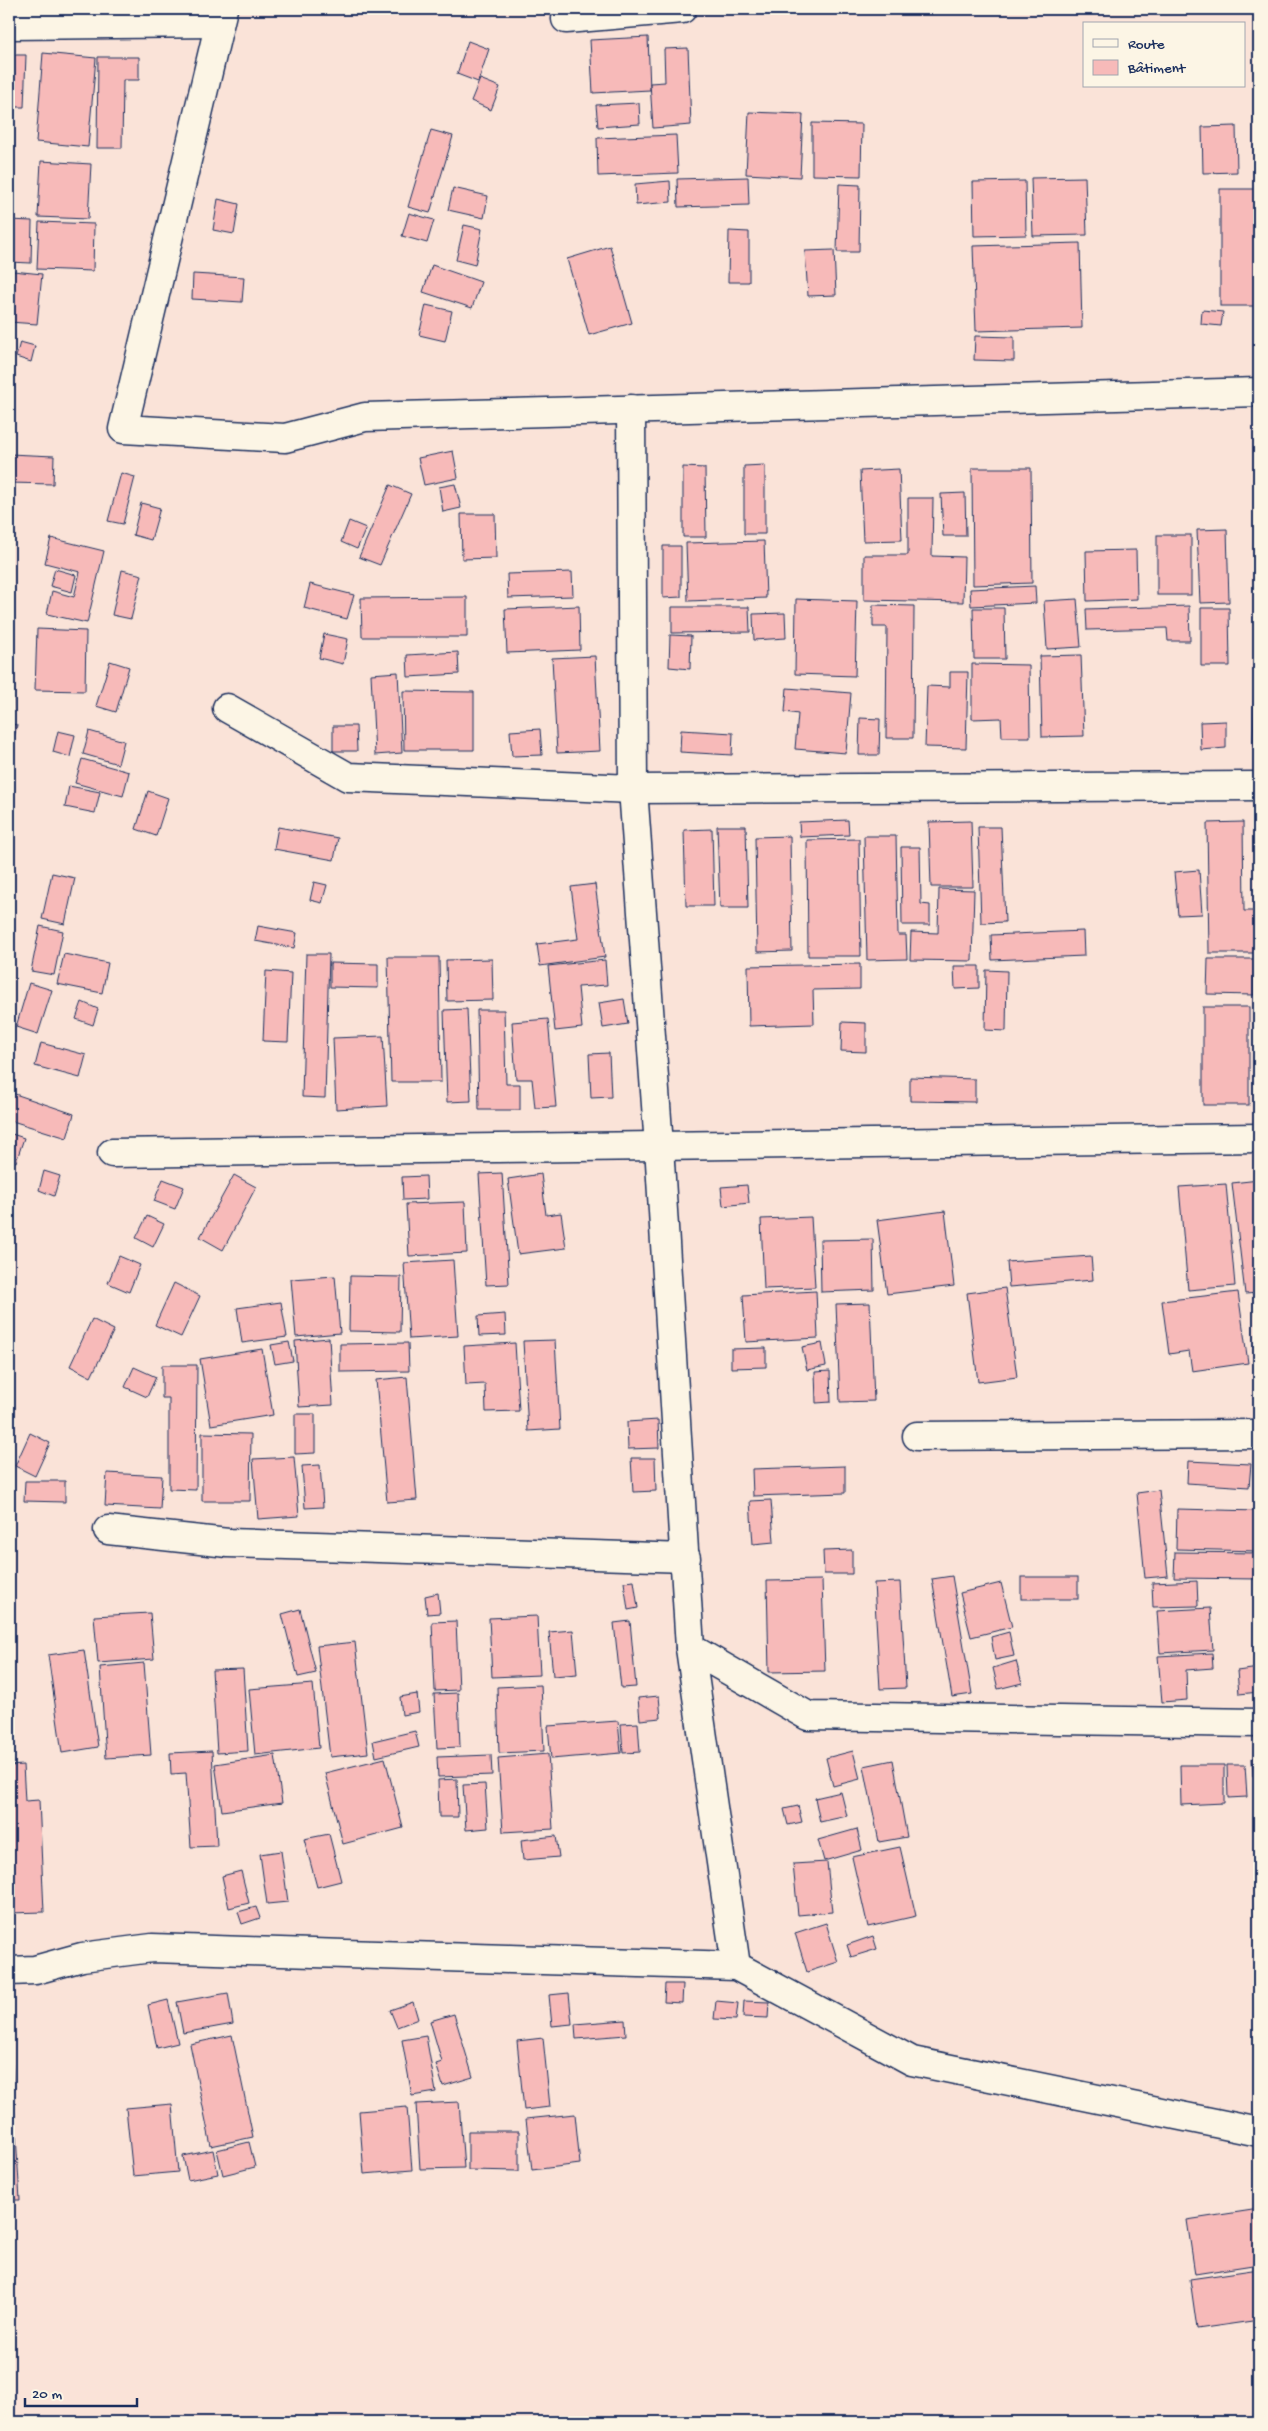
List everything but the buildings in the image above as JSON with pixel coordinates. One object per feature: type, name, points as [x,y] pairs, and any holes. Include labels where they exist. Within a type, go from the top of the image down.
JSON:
[{"type":"street","points":[[566,19],[682,9]]},
{"type":"street","points":[[9,25],[221,16],[123,429],[285,438],[364,417],[1259,392]]},
{"type":"street","points":[[631,409],[633,788],[659,1146],[686,1558],[690,1648],[736,1966]]},
{"type":"street","points":[[227,708],[348,777],[633,788],[1259,786]]},
{"type":"street","points":[[112,1152],[1259,1138]]},
{"type":"street","points":[[917,1436],[1259,1434]]},
{"type":"street","points":[[108,1530],[228,1543],[686,1558]]},
{"type":"street","points":[[690,1648],[808,1716],[1259,1723]]},
{"type":"street","points":[[9,1972],[35,1970],[82,1957],[152,1948],[736,1966],[912,2061],[1259,2132]]}]
